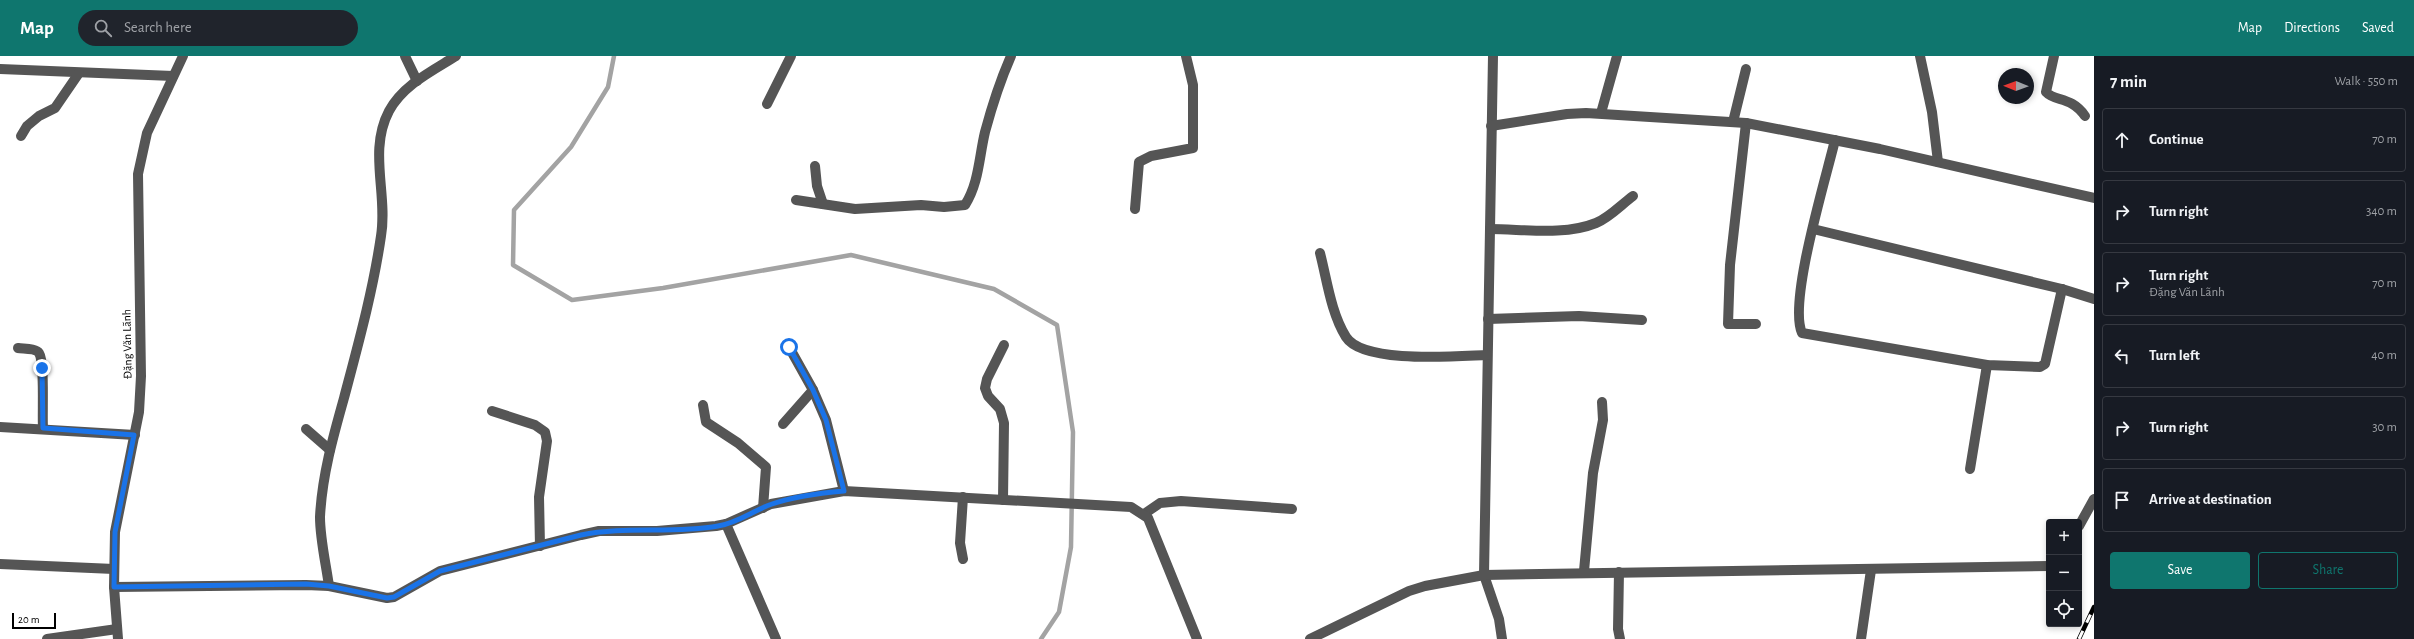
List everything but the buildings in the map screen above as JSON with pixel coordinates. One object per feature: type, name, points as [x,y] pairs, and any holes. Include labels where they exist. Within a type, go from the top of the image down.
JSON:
[{"type":"street","name":"Đặng Văn Lãnh","points":[[117,634],[114,587],[115,532],[134,435],[141,376],[138,174],[147,133],[183,56]]},
{"type":"street","points":[[405,56],[417,81]]},
{"type":"street","points":[[329,586],[320,518],[330,450],[375,270],[381,236],[384,202],[378,154],[380,137],[389,111],[399,97],[417,81],[456,56]]},
{"type":"street","points":[[767,104],[791,56]]},
{"type":"street","points":[[796,200],[855,208],[921,205],[944,207],[965,205],[974,192],[985,132],[999,82],[1010,56]]},
{"type":"street","points":[[1135,209],[1140,162],[1143,158],[1192,149],[1193,146],[1193,85],[1186,56]]},
{"type":"street","points":[[1493,56],[1484,574],[1499,619],[1502,639]]},
{"type":"street","points":[[1601,113],[1618,56]]},
{"type":"street","points":[[1920,56],[1932,112],[1938,162]]},
{"type":"street","points":[[2054,56],[2046,92],[2050,95],[2073,102],[2085,116]]},
{"type":"street","points":[[0,69],[173,76]]},
{"type":"street","points":[[1732,122],[1746,69]]},
{"type":"street","points":[[22,136],[27,126],[39,116],[55,108],[79,73]]},
{"type":"street","points":[[1492,126],[1567,114],[1601,113],[1732,122],[1835,140],[2094,198]]},
{"type":"street","points":[[1746,124],[1730,265],[1728,324],[1756,324]]},
{"type":"street","points":[[1835,140],[1803,268],[1799,313],[1799,327],[1802,333],[1987,365],[2040,367],[2045,364],[2062,289]]},
{"type":"street","points":[[815,166],[817,186],[823,204]]},
{"type":"street","points":[[1490,229],[1557,229],[1582,227],[1597,223],[1633,196]]},
{"type":"street","points":[[1813,229],[2062,289],[2094,300]]},
{"type":"street","points":[[1320,253],[1335,313],[1346,337],[1352,345],[1385,355],[1488,355]]},
{"type":"street","points":[[1488,319],[1579,316],[1642,320]]},
{"type":"street","points":[[1003,500],[1004,423],[1000,409],[988,396],[985,388],[987,379],[1004,345]]},
{"type":"street","points":[[789,347],[813,390],[826,420],[844,491]]},
{"type":"street","points":[[18,348],[37,351],[40,353],[42,368],[43,428]]},
{"type":"street","points":[[1970,469],[1987,365]]},
{"type":"street","points":[[782,424],[813,390]]},
{"type":"street","points":[[1584,571],[1593,473],[1603,420],[1602,402]]},
{"type":"street","points":[[703,405],[703,415],[706,422],[738,443],[766,467],[763,508]]},
{"type":"street","points":[[492,410],[535,425],[545,432],[547,441],[539,497],[540,546]]},
{"type":"street","points":[[0,427],[43,428],[134,435]]},
{"type":"street","points":[[306,429],[330,450]]},
{"type":"street","points":[[114,587],[289,584],[329,586],[387,598],[394,597],[440,571],[599,531],[665,531],[726,524],[763,508],[790,500],[844,491],[1131,506],[1148,518],[1197,639]]},
{"type":"street","points":[[963,497],[960,543],[963,559]]},
{"type":"street","points":[[2082,521],[2094,499]]},
{"type":"street","points":[[1144,514],[1160,503],[1181,501],[1292,509]]},
{"type":"street","points":[[726,524],[776,639]]},
{"type":"street","points":[[0,564],[114,568]]},
{"type":"street","points":[[1310,639],[1409,591],[1425,586],[1484,574],[1584,571],[1871,570],[2046,566]]},
{"type":"street","points":[[1861,639],[1871,570]]},
{"type":"street","points":[[1619,572],[1618,629],[1620,639]]},
{"type":"street","points":[[47,639],[117,634]]},
{"type":"waterway","points":[[614,56],[608,87],[571,147],[514,210],[513,265],[572,300],[663,288],[851,255],[994,289],[1057,325],[1073,432],[1071,547],[1059,612],[1041,639]]},
{"type":"railway","points":[[2079,639],[2094,607]]},
{"type":"route","points":[[42,368],[43,428],[134,435],[115,532],[114,587],[306,584],[329,586],[387,598],[401,594],[440,571],[581,535],[599,531],[658,531],[716,526],[726,524],[771,504],[796,498],[844,491],[826,420],[813,390],[789,347]]}]
